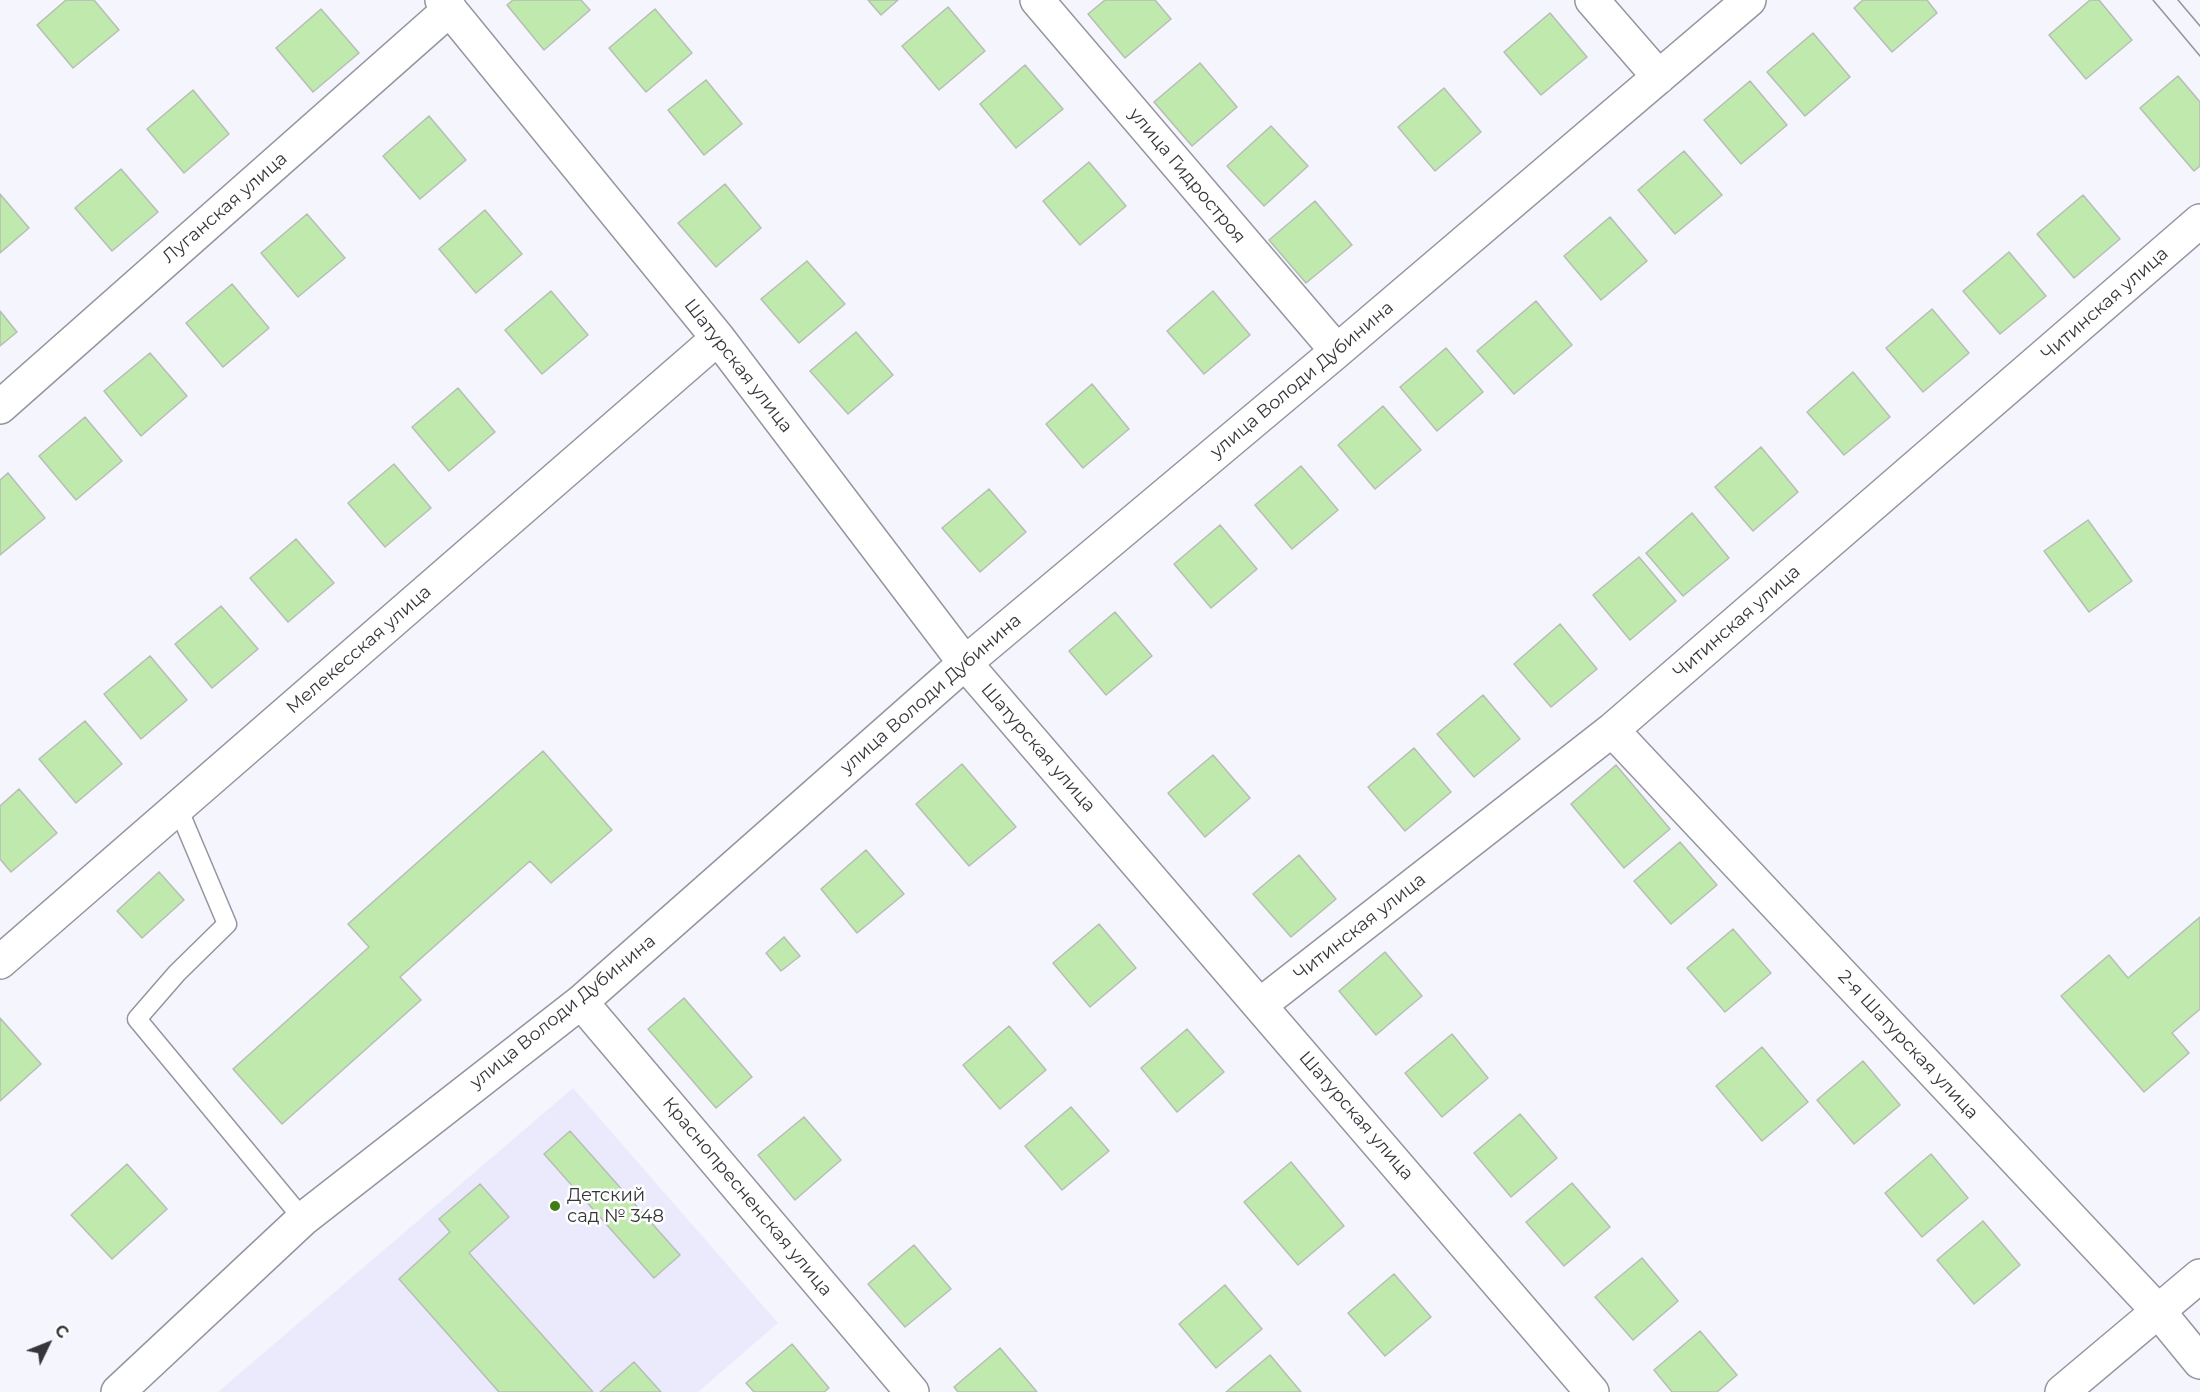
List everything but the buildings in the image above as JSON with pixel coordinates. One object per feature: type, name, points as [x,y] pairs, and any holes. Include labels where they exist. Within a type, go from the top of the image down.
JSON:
[{"type":"street","name":"улица Гидростроя","points":[[1037,0],[1337,351]]},
{"type":"street","points":[[1592,0],[1659,77]]},
{"type":"street","name":"улица Володи Дубинина","points":[[118,1392],[303,1219],[581,1002],[965,663],[1337,351],[1749,0]]},
{"type":"street","name":"Шатурская улица","points":[[446,5],[718,338],[965,663],[1592,1392]]},
{"type":"street","name":"Луганская улица","points":[[0,408],[446,5]]},
{"type":"street","name":"Читинская улица","points":[[1260,1005],[1612,730],[2200,221]]},
{"type":"street","name":"Мелекесская улица","points":[[0,962],[718,338]]},
{"type":"street","name":"2-я Шатурская улица","points":[[1612,730],[2159,1312],[2200,1362]]},
{"type":"street","name":"Краснопресненская улица","points":[[581,1002],[912,1392]]},
{"type":"street","points":[[2062,1392],[2200,1276]]},
{"type":"lane","points":[[178,808],[227,924],[177,973],[137,1019],[303,1219]]},
{"type":"shaded area","name":"Детский сад № 348","points":[[573,1088],[778,1323],[698,1392],[218,1392]]},
{"type":"tram line","points":[[2153,0],[2200,56]]},
{"type":"tram line","points":[[2178,0],[2200,26]]},
{"type":"place","name":"Детский сад № 348","points":[[555,1206]]}]
